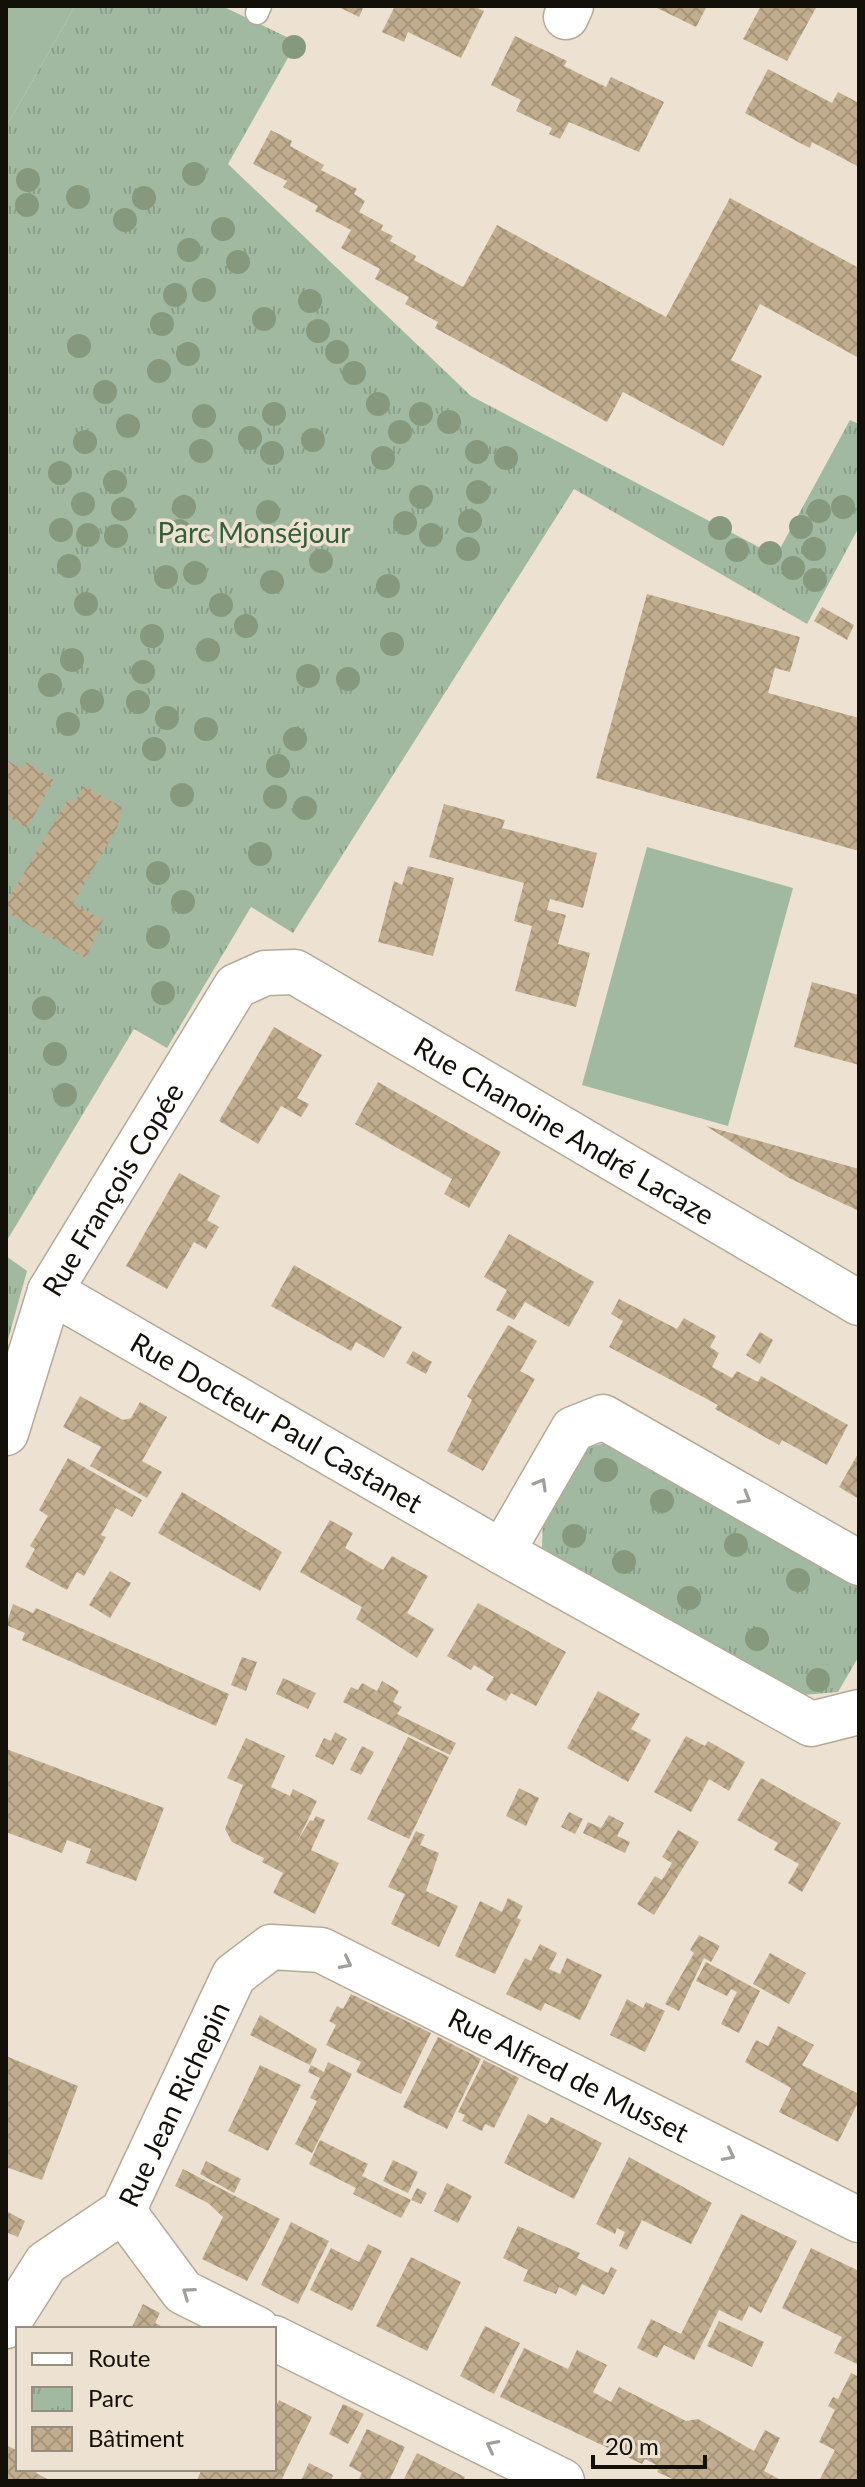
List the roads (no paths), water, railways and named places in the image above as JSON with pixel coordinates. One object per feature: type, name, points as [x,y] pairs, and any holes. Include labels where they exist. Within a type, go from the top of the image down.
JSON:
[{"type":"street","name":"Rue Chanoine André Lacaze","points":[[265,973],[295,972],[859,1303]]},
{"type":"street","name":"Rue François Copée","points":[[6,1433],[50,1291],[236,986],[265,973]]},
{"type":"street","name":"Rue Docteur Paul Castanet","points":[[50,1291],[502,1552],[811,1724],[859,1712]]},
{"type":"street","points":[[502,1552],[573,1429],[603,1417],[859,1563]]},
{"type":"street","name":"Rue Jean Richepin","points":[[6,2326],[46,2263],[123,2211],[234,1975],[271,1947]]},
{"type":"street","name":"Rue Alfred de Musset","points":[[271,1947],[321,1950],[859,2220]]},
{"type":"street","points":[[123,2211],[183,2292],[253,2327]]},
{"type":"street","points":[[276,2339],[562,2481]]},
{"type":"park label","name":"Parc Monséjour","points":[[254,532]]}]
